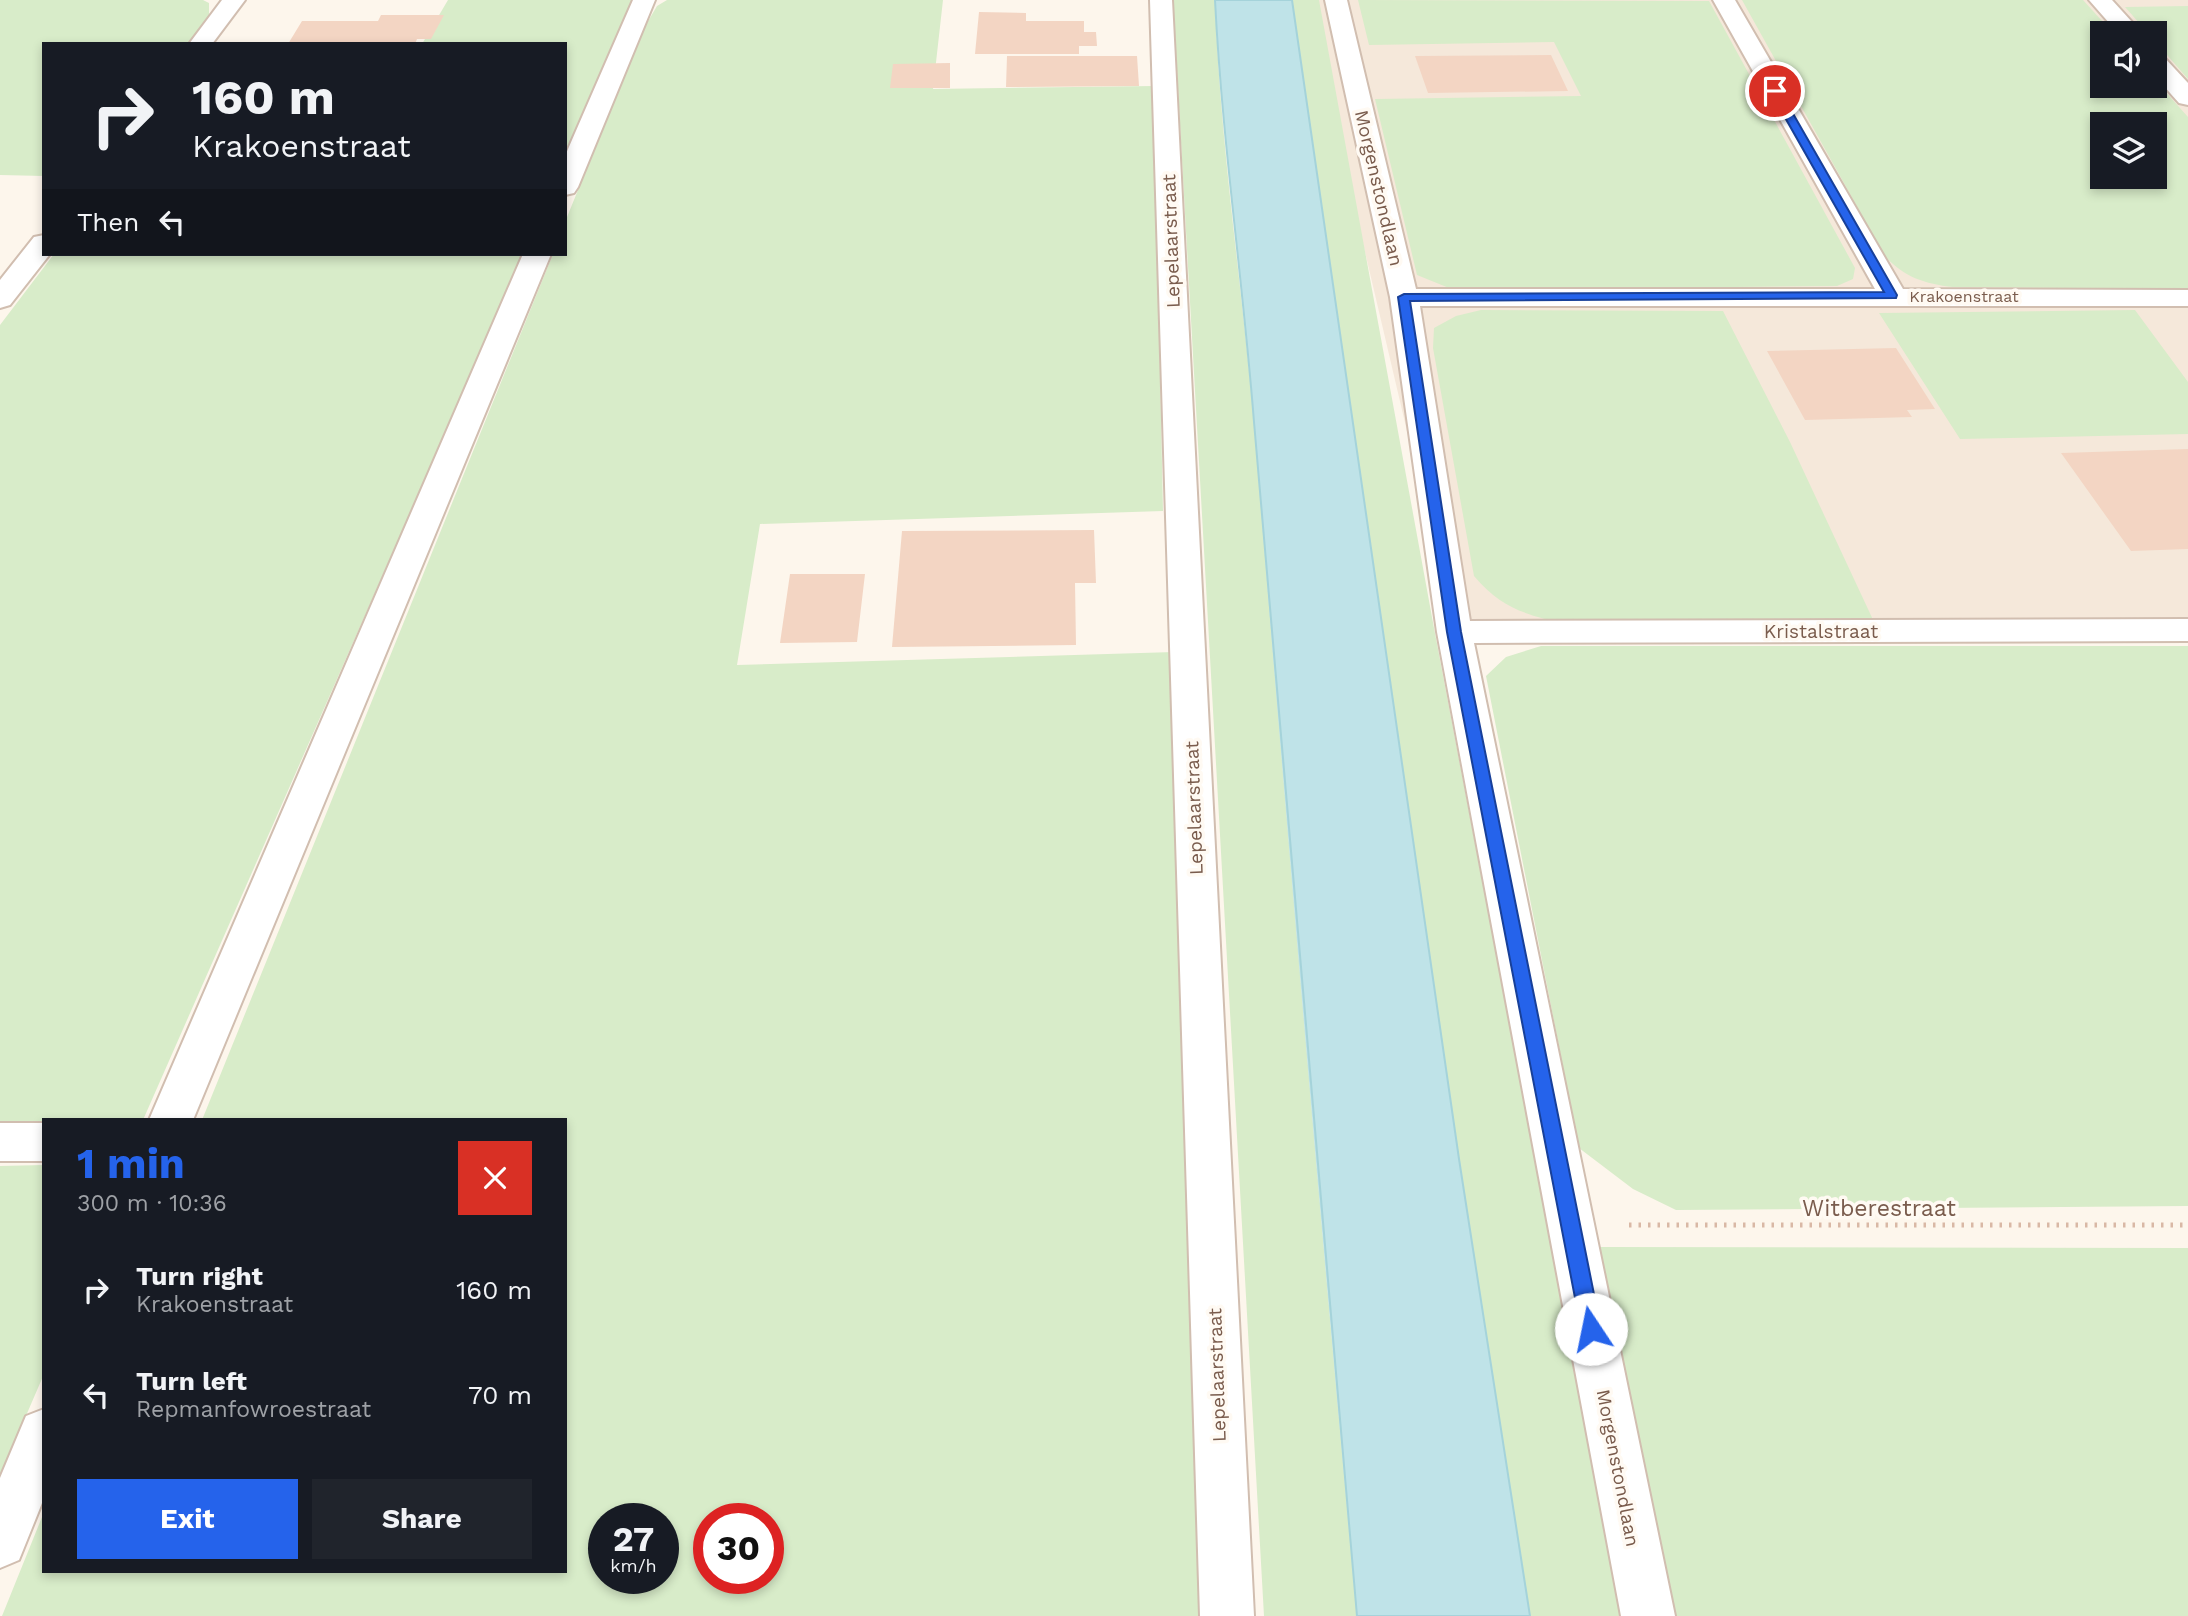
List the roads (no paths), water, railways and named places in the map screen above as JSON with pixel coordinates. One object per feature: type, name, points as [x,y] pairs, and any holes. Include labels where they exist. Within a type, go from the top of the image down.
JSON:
[{"type":"street","points":[[202,42],[234,0]]},
{"type":"street","points":[[567,182],[644,0]]},
{"type":"street","name":"Lepelaarstraat","points":[[1161,0],[1227,1616]]},
{"type":"street","name":"Morgenstondlaan","points":[[1336,0],[1404,297],[1454,632],[1648,1616]]},
{"type":"street","points":[[1724,0],[1892,295]]},
{"type":"street","points":[[2100,0],[2119,21]]},
{"type":"street","points":[[2167,75],[2188,98]]},
{"type":"street","points":[[0,299],[42,246]]},
{"type":"street","points":[[171,1118],[536,256]]},
{"type":"street","name":"Krakoenstraat","points":[[1404,297],[1892,295],[2188,298]]},
{"type":"street","name":"Kristalstraat","points":[[1454,632],[2188,630]]},
{"type":"street","points":[[0,1142],[42,1142]]},
{"type":"street","points":[[0,1542],[42,1438]]},
{"type":"water","points":[[1215,0],[1292,0],[1459,1159],[1530,1616],[1357,1616]]}]
